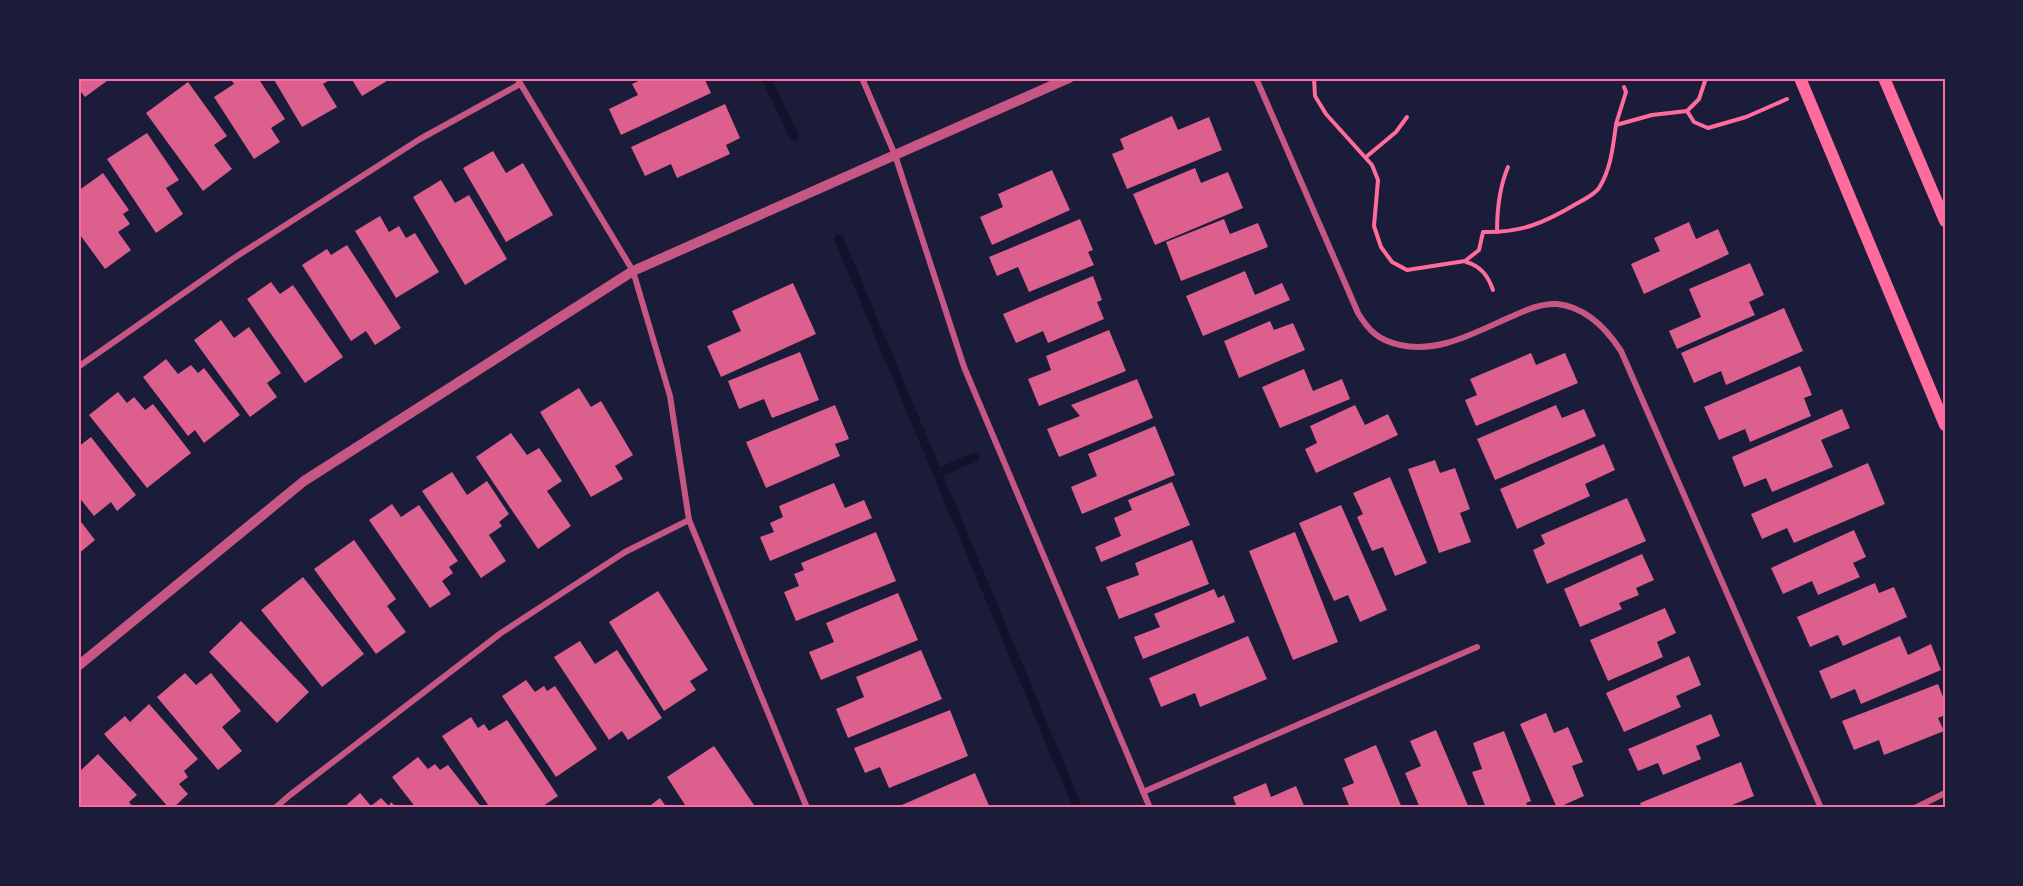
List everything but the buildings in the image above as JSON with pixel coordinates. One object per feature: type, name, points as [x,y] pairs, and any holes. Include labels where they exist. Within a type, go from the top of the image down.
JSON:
[{"type":"main road","points":[[1800,78],[1945,425]]},
{"type":"main road","points":[[1884,78],[1945,221]]},
{"type":"street","points":[[862,78],[895,155],[964,367],[1150,808]]},
{"type":"street","points":[[78,666],[304,481],[633,271],[1069,78]]},
{"type":"street","points":[[1256,78],[1358,313],[1368,329],[1386,342],[1415,348],[1444,345],[1531,308],[1556,304],[1576,309],[1593,319],[1609,333],[1621,351],[1821,808]]},
{"type":"street","points":[[78,367],[234,258],[420,139],[519,81],[633,271],[670,396],[689,520],[807,808]]},
{"type":"street","points":[[275,808],[501,633],[625,552],[689,520]]},
{"type":"street","points":[[1143,792],[1477,647]]},
{"type":"street","points":[[1915,808],[1945,793]]},
{"type":"path","points":[[1314,78],[1315,96],[1326,114],[1372,165],[1378,180],[1374,226],[1381,247],[1392,262],[1407,270],[1465,261],[1477,265],[1490,280],[1493,291]]},
{"type":"path","points":[[1616,125],[1652,115],[1686,111],[1699,99],[1706,78]]},
{"type":"path","points":[[1465,261],[1479,250],[1483,232],[1518,231],[1540,224],[1598,189],[1613,150],[1616,125],[1626,92],[1624,87]]},
{"type":"path","points":[[1686,111],[1694,122],[1708,128],[1746,117],[1806,91]]},
{"type":"path","points":[[1366,158],[1396,132],[1407,117]]},
{"type":"path","points":[[1497,232],[1497,212],[1502,182],[1508,167]]},
{"type":"waterway","points":[[766,78],[794,136]]},
{"type":"waterway","points":[[839,239],[1078,808]]},
{"type":"waterway","points":[[938,473],[975,457]]}]
